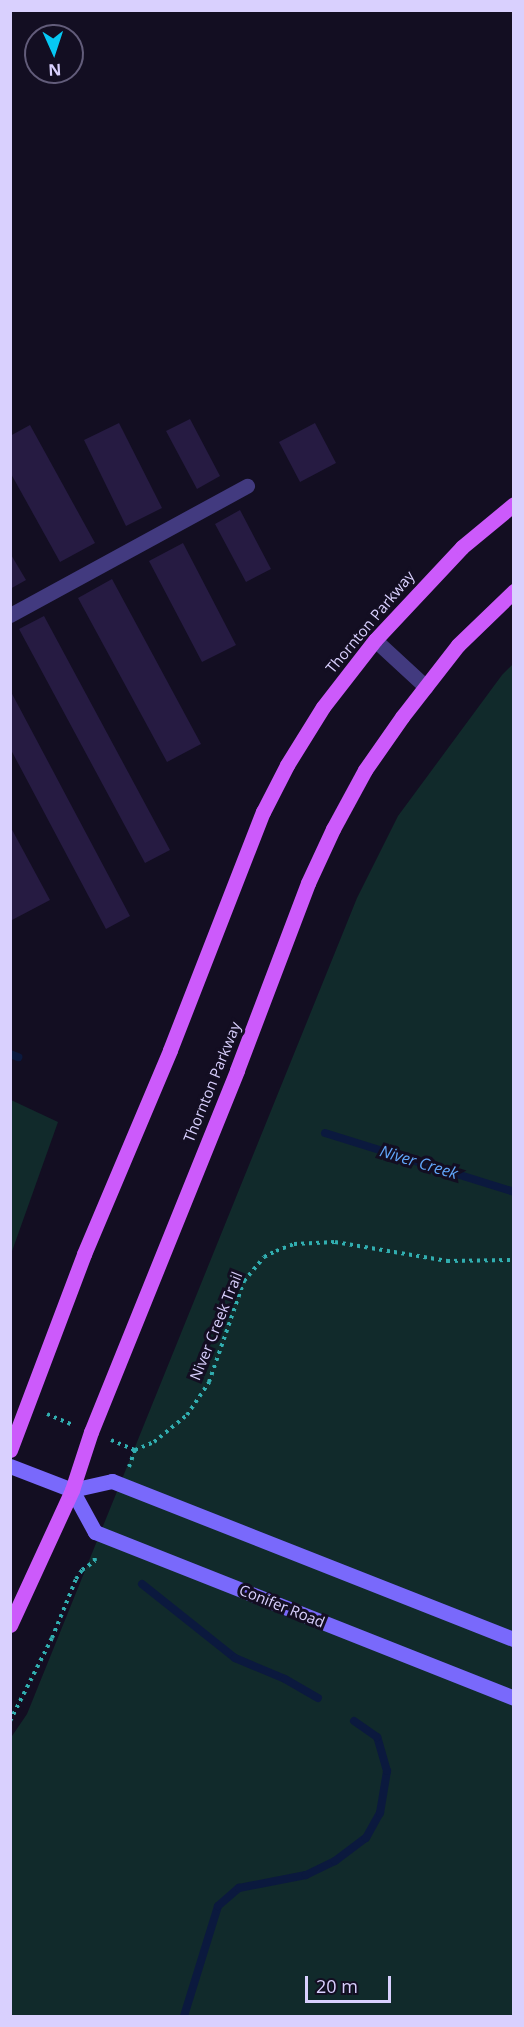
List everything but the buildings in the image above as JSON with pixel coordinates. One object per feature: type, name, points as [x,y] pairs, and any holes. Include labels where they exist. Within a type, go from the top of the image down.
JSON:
[{"type":"main road","name":"Thornton Parkway","points":[[10,1450],[75,1276],[170,1050],[263,812],[323,707],[375,640],[462,547],[513,504]]},
{"type":"main road","name":"Thornton Parkway","points":[[10,1626],[72,1490],[91,1432],[231,1086],[308,883],[365,770],[458,645],[513,591]]},
{"type":"street","points":[[10,1466],[72,1490],[112,1481],[513,1639]]},
{"type":"street","name":"Conifer Road","points":[[72,1490],[95,1532],[513,1698]]},
{"type":"lane","points":[[10,615],[247,486]]},
{"type":"lane","points":[[375,640],[426,687]]},
{"type":"path","name":"Niver Creek Trail","points":[[135,1450],[154,1442],[172,1429],[198,1401],[217,1361],[244,1281],[264,1257],[294,1244],[334,1242],[447,1261],[513,1260]]},
{"type":"path","points":[[10,1298],[10,1308]]},
{"type":"path","points":[[10,1721],[52,1638],[76,1579],[82,1570],[95,1561],[93,1556]]},
{"type":"green space","points":[[513,664],[513,2016],[11,2016],[10,1739],[27,1714],[357,898],[398,816],[502,675]]},
{"type":"green space","points":[[11,1100],[58,1122],[11,1254]]},
{"type":"waterway","name":"Niver Creek","points":[[10,1054],[18,1057]]},
{"type":"waterway","name":"Niver Creek","points":[[325,1133],[514,1192]]},
{"type":"waterway","points":[[142,1584],[235,1658],[285,1679],[318,1698]]},
{"type":"waterway","points":[[184,2016],[218,1906],[239,1888],[306,1875],[335,1861],[366,1838],[380,1813],[387,1771],[377,1737],[354,1721]]}]
